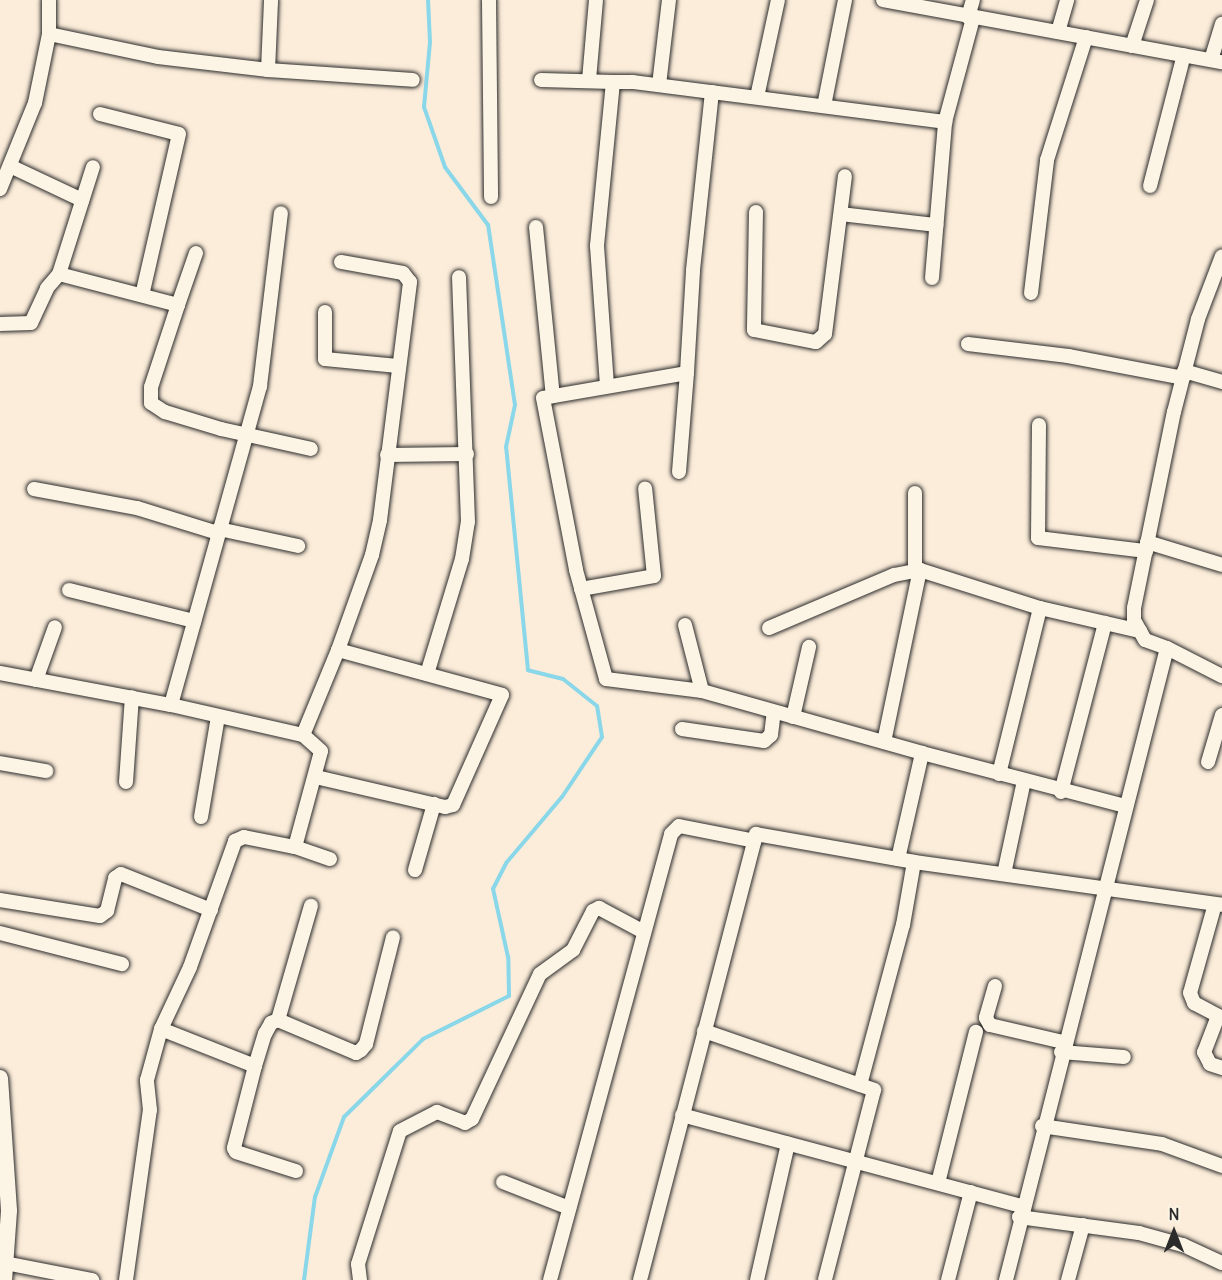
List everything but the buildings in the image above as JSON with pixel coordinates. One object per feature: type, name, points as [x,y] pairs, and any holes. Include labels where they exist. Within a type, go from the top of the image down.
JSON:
[{"type":"street","points":[[0,189],[35,103],[49,34],[49,0]]},
{"type":"street","points":[[268,70],[271,0]]},
{"type":"street","points":[[489,0],[491,197]]},
{"type":"street","points":[[589,81],[596,0]]},
{"type":"street","points":[[659,85],[669,0]]},
{"type":"street","points":[[757,98],[778,0]]},
{"type":"street","points":[[824,106],[846,0]]},
{"type":"street","points":[[932,279],[945,122],[971,17],[973,0]]},
{"type":"street","points":[[1058,32],[1067,0]]},
{"type":"street","points":[[1132,46],[1147,0]]},
{"type":"street","points":[[891,1],[1216,61],[1222,24]]},
{"type":"street","points":[[49,34],[158,57],[268,70],[413,80]]},
{"type":"street","points":[[1031,293],[1047,160],[1086,37]]},
{"type":"street","points":[[1150,186],[1184,55]]},
{"type":"street","points":[[541,80],[659,85],[945,122]]},
{"type":"street","points":[[608,385],[597,246],[613,82]]},
{"type":"street","points":[[679,471],[693,272],[712,92]]},
{"type":"street","points":[[100,114],[179,134],[142,296]]},
{"type":"street","points":[[10,166],[82,200]]},
{"type":"street","points":[[0,324],[31,323],[47,288],[59,273],[93,167]]},
{"type":"street","points":[[756,212],[754,330],[816,342],[825,334],[845,176]]},
{"type":"street","points":[[171,705],[260,386],[281,213]]},
{"type":"street","points":[[841,214],[936,225]]},
{"type":"street","points":[[536,226],[553,396]]},
{"type":"street","points":[[196,253],[151,387],[151,403],[165,412],[246,435],[311,449]]},
{"type":"street","points":[[1222,256],[1198,319],[1184,374],[1134,608],[1134,620],[1145,640],[1167,648],[1222,676]]},
{"type":"street","points":[[303,735],[338,650],[372,555],[387,455],[408,276],[341,262]]},
{"type":"street","points":[[59,273],[178,305]]},
{"type":"street","points":[[426,674],[466,539],[467,454],[459,277]]},
{"type":"street","points":[[326,312],[325,359],[398,366]]},
{"type":"street","points":[[968,345],[1068,356],[1222,382]]},
{"type":"street","points":[[687,373],[543,398],[581,590],[606,679],[702,691],[1061,792],[1125,806]]},
{"type":"street","points":[[1038,425],[1038,538],[1146,547],[1222,565]]},
{"type":"street","points":[[387,455],[467,454]]},
{"type":"street","points":[[581,590],[654,576],[645,488]]},
{"type":"street","points":[[34,489],[137,508],[219,531],[298,546]]},
{"type":"street","points":[[884,742],[917,570],[915,493]]},
{"type":"street","points":[[769,628],[894,575],[917,570],[1040,608],[1140,631]]},
{"type":"street","points":[[69,590],[194,621]]},
{"type":"street","points":[[999,774],[1040,608]]},
{"type":"street","points":[[1061,792],[1105,623]]},
{"type":"street","points":[[685,625],[702,691]]},
{"type":"street","points":[[36,680],[56,627]]},
{"type":"street","points":[[793,717],[809,647]]},
{"type":"street","points":[[1006,1280],[1020,1211],[1167,648]]},
{"type":"street","points":[[316,777],[434,804],[453,805],[459,799],[502,695],[338,650]]},
{"type":"street","points":[[0,673],[132,697],[303,735],[320,747],[316,777],[295,847]]},
{"type":"street","points":[[126,782],[132,697]]},
{"type":"street","points":[[682,729],[764,741],[771,735],[774,712]]},
{"type":"street","points":[[201,817],[218,716]]},
{"type":"street","points":[[1208,762],[1222,716]]},
{"type":"street","points":[[898,859],[922,753]]},
{"type":"street","points":[[0,763],[46,771]]},
{"type":"street","points":[[1004,874],[1024,781]]},
{"type":"street","points":[[415,870],[434,804]]},
{"type":"street","points":[[550,1280],[674,828],[680,826],[755,841]]},
{"type":"street","points":[[640,1280],[756,834],[914,862],[1219,904],[1190,993],[1194,1003],[1218,1016],[1204,1052],[1210,1064],[1222,1068]]},
{"type":"street","points":[[126,1280],[150,1110],[147,1080],[161,1029],[211,910],[238,838],[295,847],[330,859]]},
{"type":"street","points":[[860,1085],[903,925],[914,862]]},
{"type":"street","points":[[0,900],[100,916],[107,911],[115,878],[121,874],[211,910]]},
{"type":"street","points":[[278,1020],[311,906]]},
{"type":"street","points":[[360,1280],[358,1264],[400,1131],[437,1113],[465,1123],[472,1119],[540,974],[573,950],[593,911],[599,908],[644,932]]},
{"type":"street","points":[[0,933],[122,964]]},
{"type":"street","points":[[296,1171],[236,1152],[234,1148],[255,1066],[266,1034],[271,1023],[278,1020],[356,1053],[361,1050],[366,1044],[393,937]]},
{"type":"street","points":[[995,986],[986,1018],[990,1024],[1062,1047],[1124,1057]]},
{"type":"street","points":[[161,1029],[255,1066]]},
{"type":"street","points":[[704,1031],[871,1089],[875,1094],[855,1161],[825,1280]]},
{"type":"street","points":[[938,1184],[976,1032]]},
{"type":"street","points":[[0,1078],[4,1280]]},
{"type":"street","points":[[682,1115],[971,1192],[1020,1211],[1083,1226],[1139,1233],[1183,1245],[1222,1263]]},
{"type":"street","points":[[1042,1126],[1162,1144],[1222,1166]]},
{"type":"street","points":[[759,1280],[788,1143]]},
{"type":"street","points":[[503,1182],[569,1208]]},
{"type":"street","points":[[948,1280],[971,1192]]},
{"type":"street","points":[[1068,1280],[1083,1226]]},
{"type":"street","points":[[5,1263],[92,1280]]},
{"type":"waterway","points":[[304,1280],[315,1197],[344,1117],[423,1039],[509,996],[508,957],[493,889],[507,862],[562,797],[602,737],[597,706],[563,679],[528,670],[506,447],[515,405],[488,225],[445,167],[424,107],[430,42],[428,0]]}]
